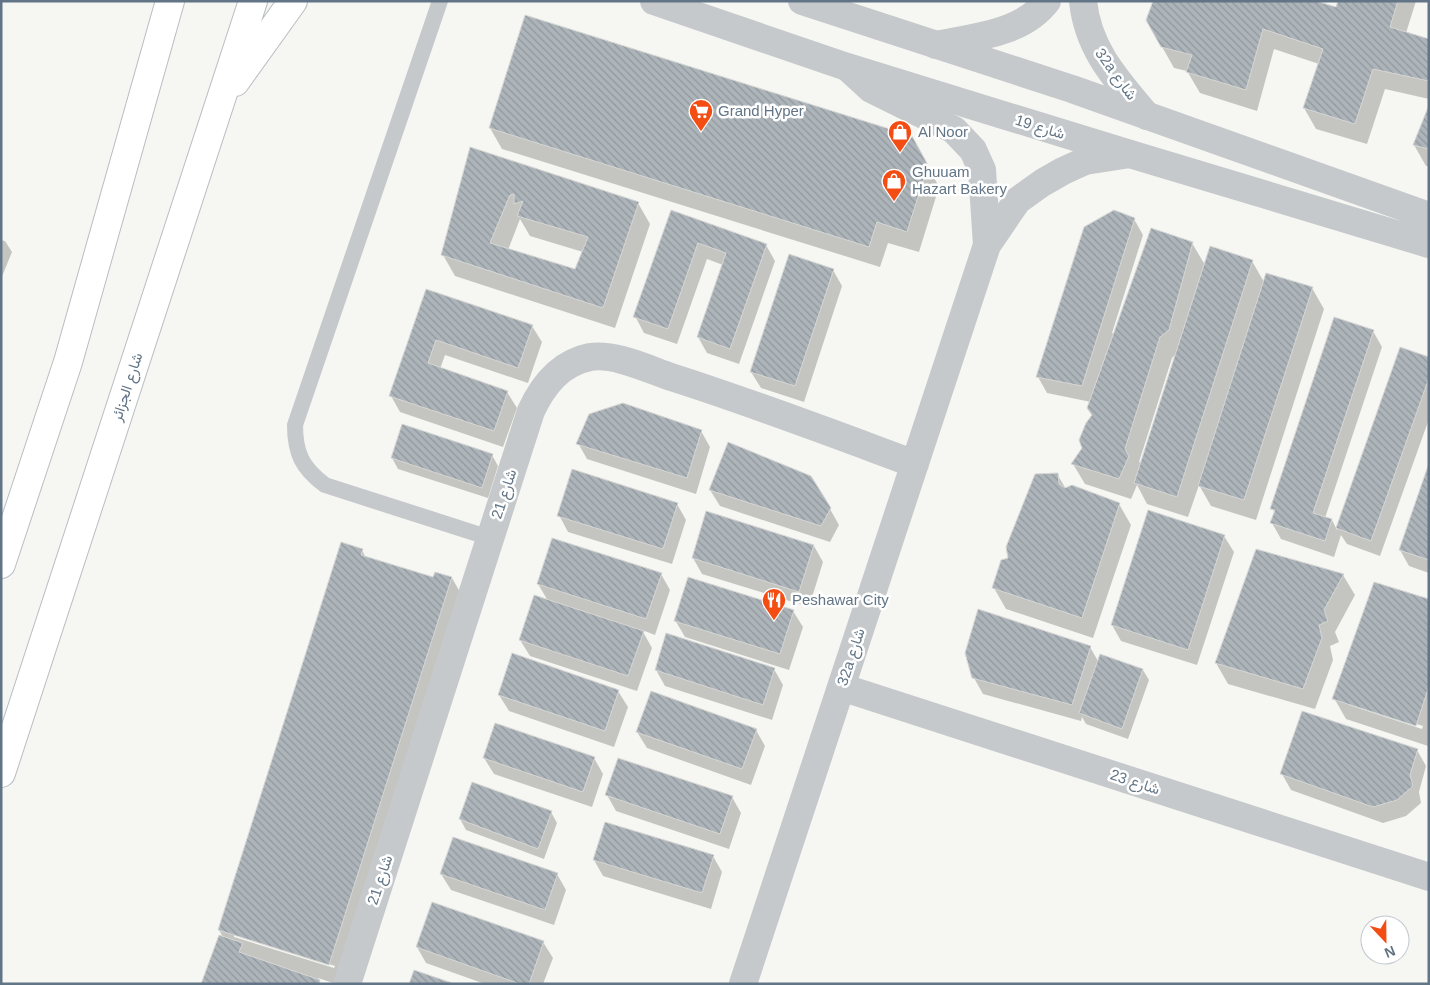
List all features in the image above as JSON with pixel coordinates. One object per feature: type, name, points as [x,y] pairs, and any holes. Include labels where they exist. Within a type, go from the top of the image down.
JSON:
[{"type":"main road","points":[[1,564],[68,362],[170,1]]},
{"type":"main road","name":"شارع الجزائر","points":[[1,773],[32,684],[253,1]]},
{"type":"main road","points":[[222,100],[264,44],[292,1]]},
{"type":"street","name":"شارع 19","points":[[654,1],[847,66],[1429,244]]},
{"type":"street","points":[[802,1],[1072,89],[1429,216]]},
{"type":"street","points":[[936,45],[998,31],[1015,25],[1034,16],[1047,1]]},
{"type":"street","name":"32a شارع","points":[[1083,1],[1089,31],[1098,53],[1111,73],[1147,116]]},
{"type":"street","name":"32a شارع","points":[[847,66],[871,89],[954,130],[973,150],[982,170],[987,245]]},
{"type":"street","name":"32a شارع","points":[[743,984],[987,245],[1017,201],[1042,183],[1085,161],[1130,154]]},
{"type":"street","name":"شارع 21","points":[[347,984],[531,411],[546,384],[566,366],[578,360],[592,357],[617,359],[748,402],[915,464]]},
{"type":"street","name":"شارع 23","points":[[841,687],[1429,877]]},
{"type":"lane","points":[[440,1],[295,425],[295,440],[299,455],[306,468],[325,485],[490,538]]},
{"type":"building","points":[[1153,1],[1316,1],[1336,7],[1338,1],[1398,1],[1390,27],[1429,39],[1429,81],[1373,69],[1355,124],[1303,108],[1323,49],[1263,29],[1246,90],[1186,72],[1192,55],[1161,47],[1146,20]]},
{"type":"building","name":"Grand Hyper","points":[[525,15],[912,136],[928,165],[907,232],[877,222],[869,247],[489,128]]},
{"type":"building","points":[[1429,105],[1429,149],[1413,145]]},
{"type":"building","points":[[470,147],[639,202],[603,308],[441,255]],"holes":[[[514,194],[514,204],[523,201],[517,216],[588,237],[575,269],[490,243],[510,195]]]},
{"type":"building","points":[[671,210],[767,244],[730,349],[697,337],[726,253],[698,243],[668,329],[633,317]]},
{"type":"building","points":[[1114,210],[1135,218],[1082,386],[1036,377],[1084,227]]},
{"type":"building","points":[[1151,228],[1193,242],[1169,330],[1160,337],[1125,449],[1129,456],[1119,479],[1071,464],[1082,448],[1079,440],[1086,423],[1092,415],[1087,408]]},
{"type":"building","points":[[1210,246],[1253,260],[1177,497],[1134,483]]},
{"type":"building","points":[[789,254],[834,269],[795,386],[750,372]]},
{"type":"building","points":[[1266,273],[1313,287],[1244,500],[1198,486]]},
{"type":"building","points":[[426,289],[533,325],[518,368],[436,340],[428,363],[508,391],[494,431],[389,396]]},
{"type":"building","points":[[1334,317],[1374,330],[1313,513],[1332,519],[1325,541],[1270,523],[1275,510],[1270,509]]},
{"type":"building","points":[[1400,347],[1429,357],[1429,378],[1371,541],[1336,528]]},
{"type":"building","points":[[623,403],[702,430],[687,478],[576,444],[589,414]]},
{"type":"building","points":[[402,424],[493,454],[482,488],[391,458]]},
{"type":"building","points":[[728,442],[811,476],[831,508],[821,526],[709,490]]},
{"type":"building","points":[[1429,463],[1429,560],[1399,550]]},
{"type":"building","points":[[572,469],[678,503],[663,549],[557,516]]},
{"type":"building","points":[[1058,473],[1059,484],[1065,488],[1072,485],[1120,503],[1082,618],[992,588],[1001,560],[1008,558],[1006,547],[1035,474]]},
{"type":"building","points":[[1148,510],[1225,535],[1188,650],[1111,625]]},
{"type":"building","points":[[706,511],[814,545],[799,592],[692,558]]},
{"type":"building","points":[[552,538],[662,573],[646,619],[537,584]]},
{"type":"building","points":[[341,542],[363,549],[361,555],[433,577],[435,572],[452,577],[329,965],[218,930]]},
{"type":"building","points":[[1256,549],[1344,574],[1324,610],[1328,621],[1319,625],[1322,638],[1303,689],[1215,663]]},
{"type":"building","points":[[688,577],[794,610],[780,654],[674,621]]},
{"type":"building","points":[[1374,582],[1429,599],[1429,686],[1416,726],[1332,699]]},
{"type":"building","points":[[534,595],[644,631],[628,676],[519,640]]},
{"type":"building","points":[[978,609],[1091,646],[1072,705],[972,678],[965,653]]},
{"type":"building","points":[[666,633],[775,668],[763,705],[655,670]]},
{"type":"building","points":[[512,653],[619,690],[605,731],[498,695]]},
{"type":"building","points":[[1100,654],[1143,669],[1122,729],[1079,713]]},
{"type":"building","points":[[651,691],[757,729],[742,769],[636,732]]},
{"type":"building","points":[[1302,711],[1418,749],[1410,775],[1413,786],[1397,800],[1373,807],[1280,774]]},
{"type":"building","points":[[495,723],[595,757],[583,792],[483,758]]},
{"type":"building","points":[[618,758],[733,796],[720,834],[605,795]]},
{"type":"building","points":[[472,782],[552,811],[538,849],[459,819]]},
{"type":"building","points":[[605,822],[714,855],[702,893],[593,860]]},
{"type":"building","points":[[453,837],[558,873],[545,910],[440,874]]},
{"type":"building","points":[[432,902],[544,941],[529,984],[520,984],[416,947]]},
{"type":"building","points":[[219,935],[243,943],[239,952],[320,980],[319,984],[201,984]]},
{"type":"building","points":[[414,970],[455,984],[409,984]]},
{"type":"place","name":"Grand Hyper","points":[[701,132]]},
{"type":"place","name":"Al Noor","points":[[900,153]]},
{"type":"place","name":"Ghuuam Hazart Bakery","points":[[894,202]]},
{"type":"place","name":"Peshawar City","points":[[774,621]]}]
